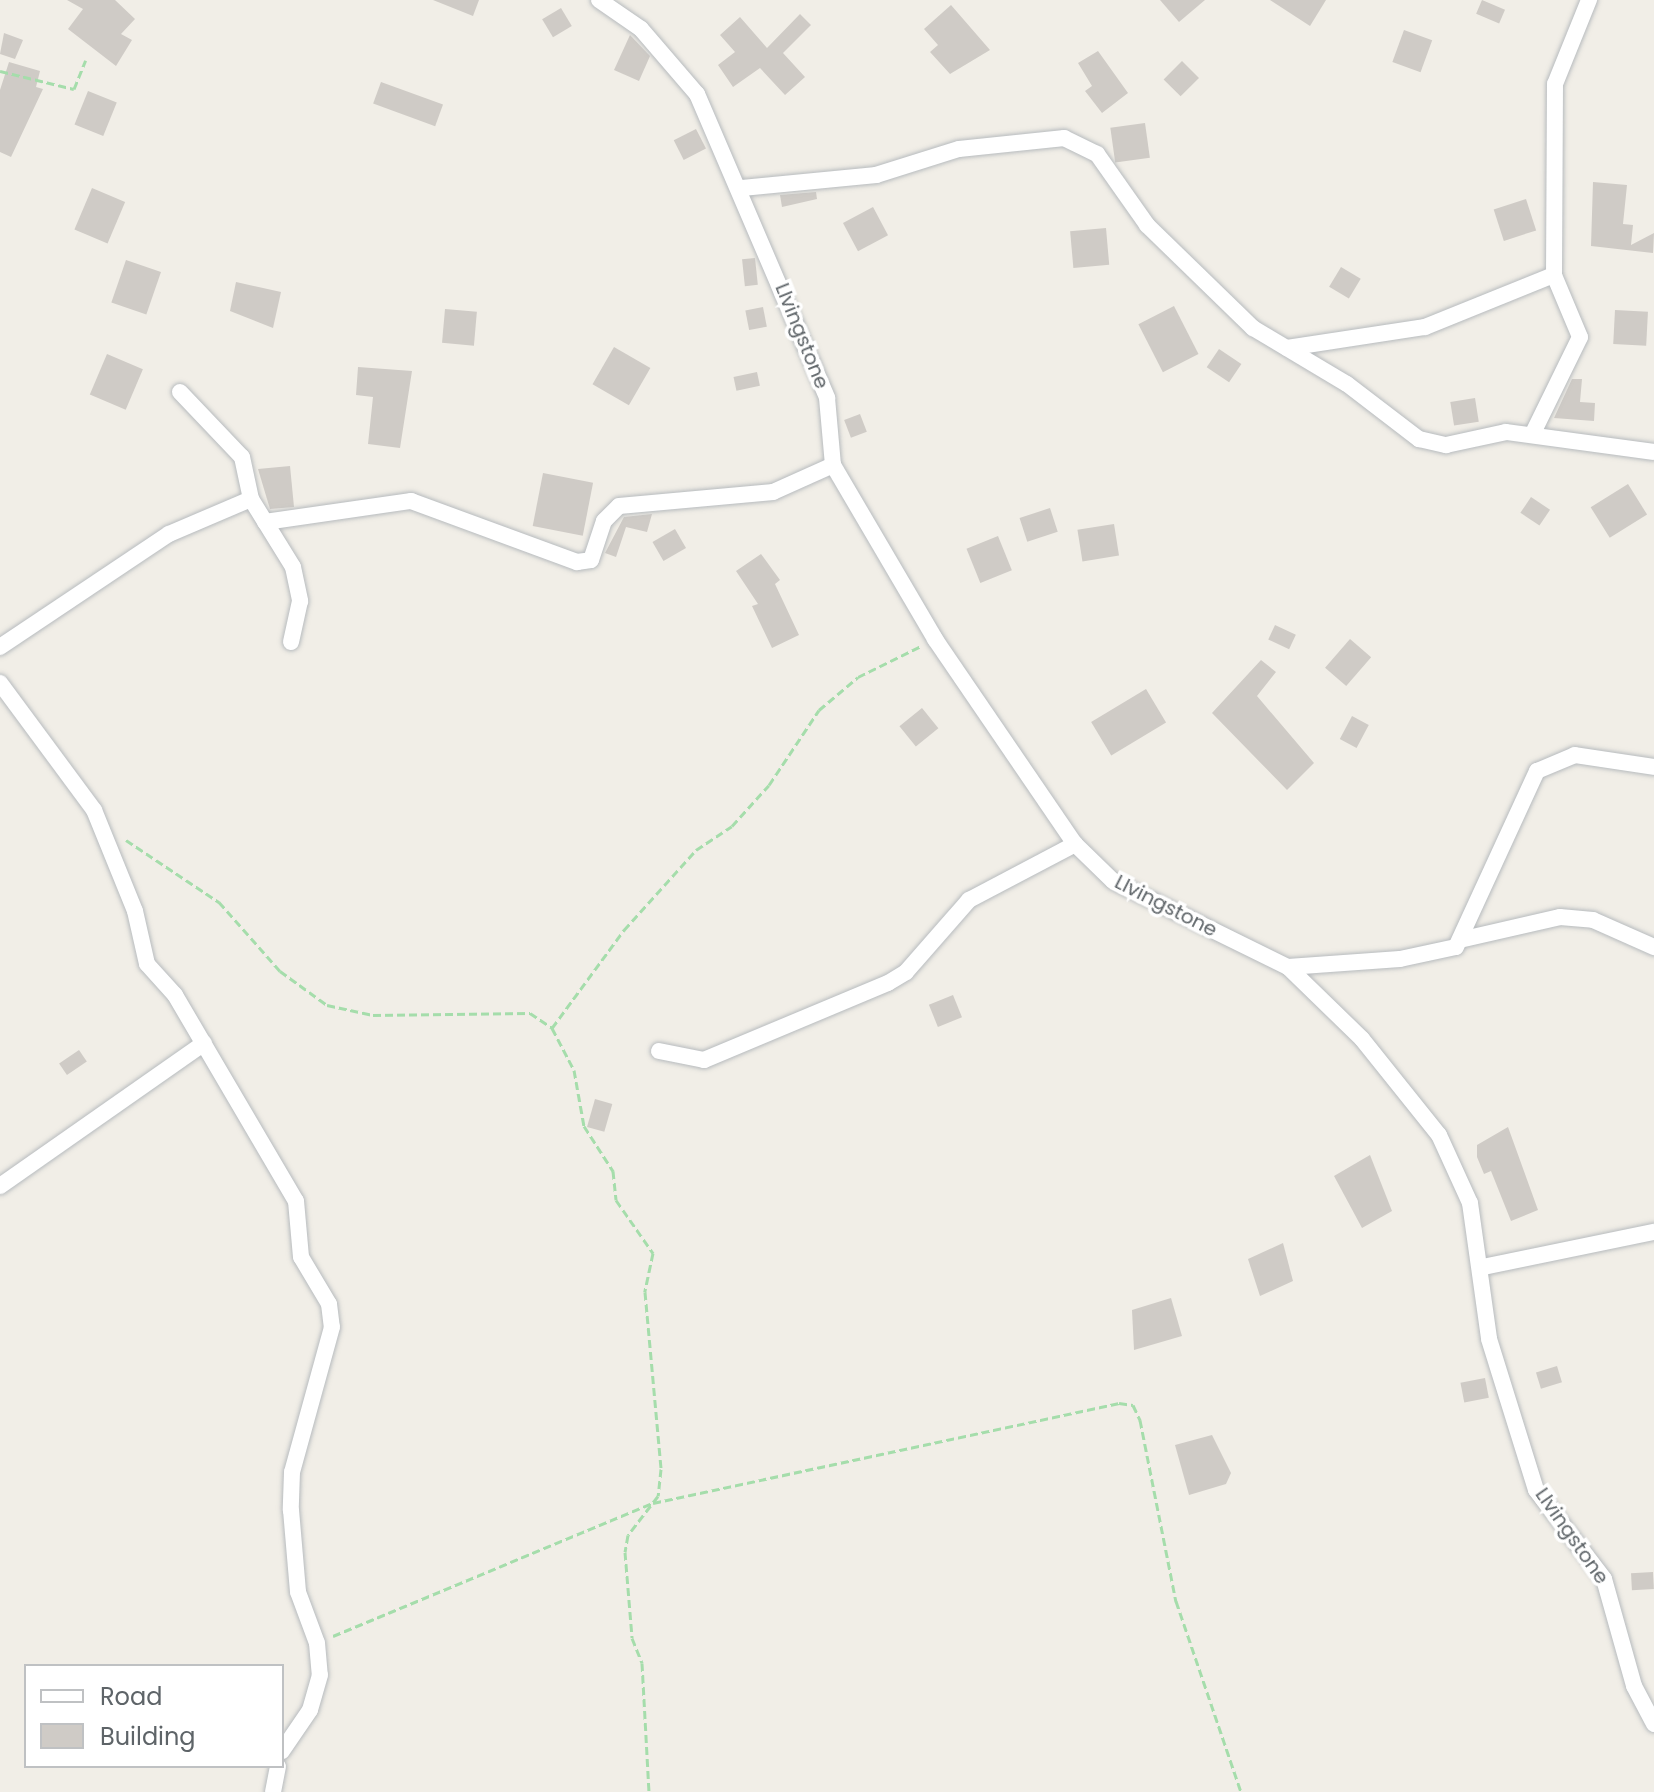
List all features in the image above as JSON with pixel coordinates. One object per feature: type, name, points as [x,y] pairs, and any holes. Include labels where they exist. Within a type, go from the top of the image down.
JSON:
[{"type":"street","name":"LIvingstone","points":[[599,0],[641,29],[697,94],[742,188],[827,398],[833,465],[935,639],[1075,844],[1113,881],[1288,967],[1362,1039],[1439,1135],[1465,1186],[1483,1267],[1489,1339],[1536,1490],[1604,1579],[1634,1686],[1654,1724]]},
{"type":"street","points":[[1532,435],[1580,337],[1554,275],[1555,84],[1589,0]]},
{"type":"street","points":[[742,188],[876,175],[959,149],[1064,138],[1097,154],[1147,225],[1253,328],[1432,445],[1532,435],[1654,452]]},
{"type":"street","points":[[1287,348],[1425,327],[1554,275]]},
{"type":"street","points":[[180,392],[242,457],[251,499],[293,567],[300,601],[291,642]]},
{"type":"street","points":[[265,522],[411,501],[544,556],[577,562],[591,560],[604,521],[619,506],[773,492],[833,465]]},
{"type":"street","points":[[0,647],[169,534],[251,499]]},
{"type":"street","points":[[0,683],[94,810],[130,899],[147,964],[204,1043],[296,1201],[301,1257],[329,1304],[332,1327],[292,1472],[298,1592],[317,1643],[320,1675],[310,1710],[284,1748]]},
{"type":"street","points":[[1464,939],[1537,771],[1575,755],[1654,767]]},
{"type":"street","points":[[659,1051],[704,1060],[888,983],[906,972],[969,900],[1075,844]]},
{"type":"street","points":[[1288,967],[1427,955],[1464,939],[1560,917],[1593,920],[1654,947]]},
{"type":"street","points":[[0,1186],[204,1043]]},
{"type":"street","points":[[1483,1267],[1654,1232]]},
{"type":"street","points":[[273,1792],[278,1768]]},
{"type":"path","points":[[0,71],[74,89],[86,60]]},
{"type":"path","points":[[552,1028],[624,930],[696,850],[732,826],[769,785],[819,710],[858,677],[935,639]]},
{"type":"path","points":[[121,836],[219,902],[280,971],[327,1005],[373,1015],[530,1013],[552,1028],[574,1070],[584,1126],[613,1171],[616,1200],[653,1253],[644,1278],[654,1342],[650,1389],[659,1425],[653,1503],[628,1535],[625,1552],[632,1638],[642,1663],[649,1792]]},
{"type":"path","points":[[317,1643],[653,1503],[1133,1405],[1176,1601],[1241,1792]]},
{"type":"building","points":[[67,0],[115,0],[135,19],[121,34],[132,40],[116,66],[68,29],[83,9]]},
{"type":"building","points":[[433,0],[479,0],[473,16]]},
{"type":"building","points":[[1160,0],[1205,0],[1179,22]]},
{"type":"building","points":[[1270,0],[1326,0],[1310,26]]},
{"type":"building","points":[[1482,0],[1505,10],[1499,24],[1476,14]]},
{"type":"building","points":[[951,5],[990,50],[950,74],[930,52],[938,45],[924,29]]},
{"type":"building","points":[[561,8],[572,26],[553,37],[542,19]]},
{"type":"building","points":[[800,14],[811,25],[783,53],[805,77],[785,95],[760,68],[733,87],[718,65],[735,52],[720,35],[740,17],[767,48]]},
{"type":"building","points":[[1404,30],[1432,40],[1421,72],[1392,62]]},
{"type":"building","points":[[4,33],[23,40],[15,59],[0,54]]},
{"type":"building","points":[[630,35],[650,56],[639,81],[614,70]]},
{"type":"building","points":[[1098,51],[1128,93],[1102,113],[1085,91],[1092,86],[1078,63]]},
{"type":"building","points":[[1182,61],[1199,78],[1181,96],[1164,79]]},
{"type":"building","points":[[9,62],[40,71],[36,87],[43,89],[11,157],[0,152],[0,90]]},
{"type":"building","points":[[381,82],[443,105],[435,126],[373,104]]},
{"type":"building","points":[[88,91],[117,103],[103,136],[75,124]]},
{"type":"building","points":[[1145,123],[1150,158],[1115,163],[1110,128]]},
{"type":"building","points":[[696,129],[706,149],[684,160],[674,140]]},
{"type":"building","points":[[1593,182],[1627,185],[1623,224],[1633,225],[1631,245],[1654,233],[1653,253],[1591,246]]},
{"type":"building","points":[[92,188],[125,202],[108,243],[74,229]]},
{"type":"building","points":[[816,192],[817,199],[782,207],[780,195]]},
{"type":"building","points":[[1526,199],[1536,230],[1504,241],[1494,210]]},
{"type":"building","points":[[873,207],[888,235],[858,251],[843,223]]},
{"type":"building","points":[[1106,228],[1109,265],[1073,268],[1070,231]]},
{"type":"building","points":[[755,258],[758,285],[745,286],[742,259]]},
{"type":"building","points":[[126,260],[161,272],[146,315],[111,303]]},
{"type":"building","points":[[1341,267],[1361,279],[1349,299],[1329,287]]},
{"type":"building","points":[[236,282],[281,292],[273,328],[230,311]]},
{"type":"building","points":[[1174,306],[1199,354],[1163,372],[1138,324]]},
{"type":"building","points":[[763,307],[767,327],[749,330],[745,310]]},
{"type":"building","points":[[445,309],[477,312],[474,346],[442,343]]},
{"type":"building","points":[[1615,310],[1648,312],[1646,346],[1613,344]]},
{"type":"building","points":[[614,347],[650,368],[629,405],[592,384]]},
{"type":"building","points":[[1219,349],[1241,364],[1229,382],[1207,367]]},
{"type":"building","points":[[107,354],[143,369],[126,410],[90,395]]},
{"type":"building","points":[[358,367],[412,371],[400,448],[368,444],[373,397],[356,395]]},
{"type":"building","points":[[757,372],[760,386],[736,391],[734,377]]},
{"type":"building","points":[[1572,379],[1582,379],[1580,402],[1595,403],[1594,421],[1554,418]]},
{"type":"building","points":[[1475,398],[1479,422],[1454,426],[1450,402]]},
{"type":"building","points":[[860,414],[867,432],[851,438],[844,420]]},
{"type":"building","points":[[290,466],[294,507],[270,509],[258,469]]},
{"type":"building","points":[[543,473],[593,483],[583,536],[533,526]]},
{"type":"building","points":[[1628,484],[1647,515],[1610,538],[1591,507]]},
{"type":"building","points":[[1531,497],[1550,510],[1539,526],[1520,513]]},
{"type":"building","points":[[1050,508],[1058,532],[1027,542],[1020,518]]},
{"type":"building","points":[[652,514],[647,532],[626,527],[616,557],[605,553],[624,517]]},
{"type":"building","points":[[1114,524],[1119,556],[1082,561],[1077,530]]},
{"type":"building","points":[[675,529],[686,548],[663,561],[652,542]]},
{"type":"building","points":[[998,536],[1012,570],[980,583],[966,549]]},
{"type":"building","points":[[761,554],[780,580],[775,584],[799,635],[772,648],[752,606],[758,604],[736,571]]},
{"type":"building","points":[[1275,625],[1296,635],[1289,649],[1268,640]]},
{"type":"building","points":[[1350,639],[1371,657],[1346,686],[1325,668]]},
{"type":"building","points":[[1261,660],[1276,672],[1257,696],[1314,763],[1287,790],[1212,713]]},
{"type":"building","points":[[1146,689],[1166,722],[1111,755],[1091,722]]},
{"type":"building","points":[[922,708],[938,728],[916,746],[899,726]]},
{"type":"building","points":[[1352,716],[1369,725],[1357,748],[1340,739]]},
{"type":"building","points":[[953,995],[962,1017],[938,1027],[929,1005]]},
{"type":"building","points":[[79,1050],[87,1062],[67,1075],[59,1063]]},
{"type":"building","points":[[595,1099],[612,1104],[604,1132],[587,1127]]},
{"type":"building","points":[[1508,1127],[1538,1210],[1511,1221],[1491,1171],[1484,1174],[1477,1157],[1477,1145]]},
{"type":"building","points":[[1370,1155],[1392,1211],[1362,1228],[1334,1176]]},
{"type":"building","points":[[1283,1243],[1293,1281],[1260,1296],[1248,1259]]},
{"type":"building","points":[[1171,1298],[1182,1336],[1134,1350],[1132,1310]]},
{"type":"building","points":[[1557,1366],[1562,1382],[1541,1389],[1536,1372]]},
{"type":"building","points":[[1485,1378],[1489,1398],[1464,1402],[1460,1383]]},
{"type":"building","points":[[1212,1435],[1231,1473],[1226,1484],[1189,1495],[1175,1445]]},
{"type":"building","points":[[1653,1572],[1654,1589],[1632,1590],[1631,1573]]}]
